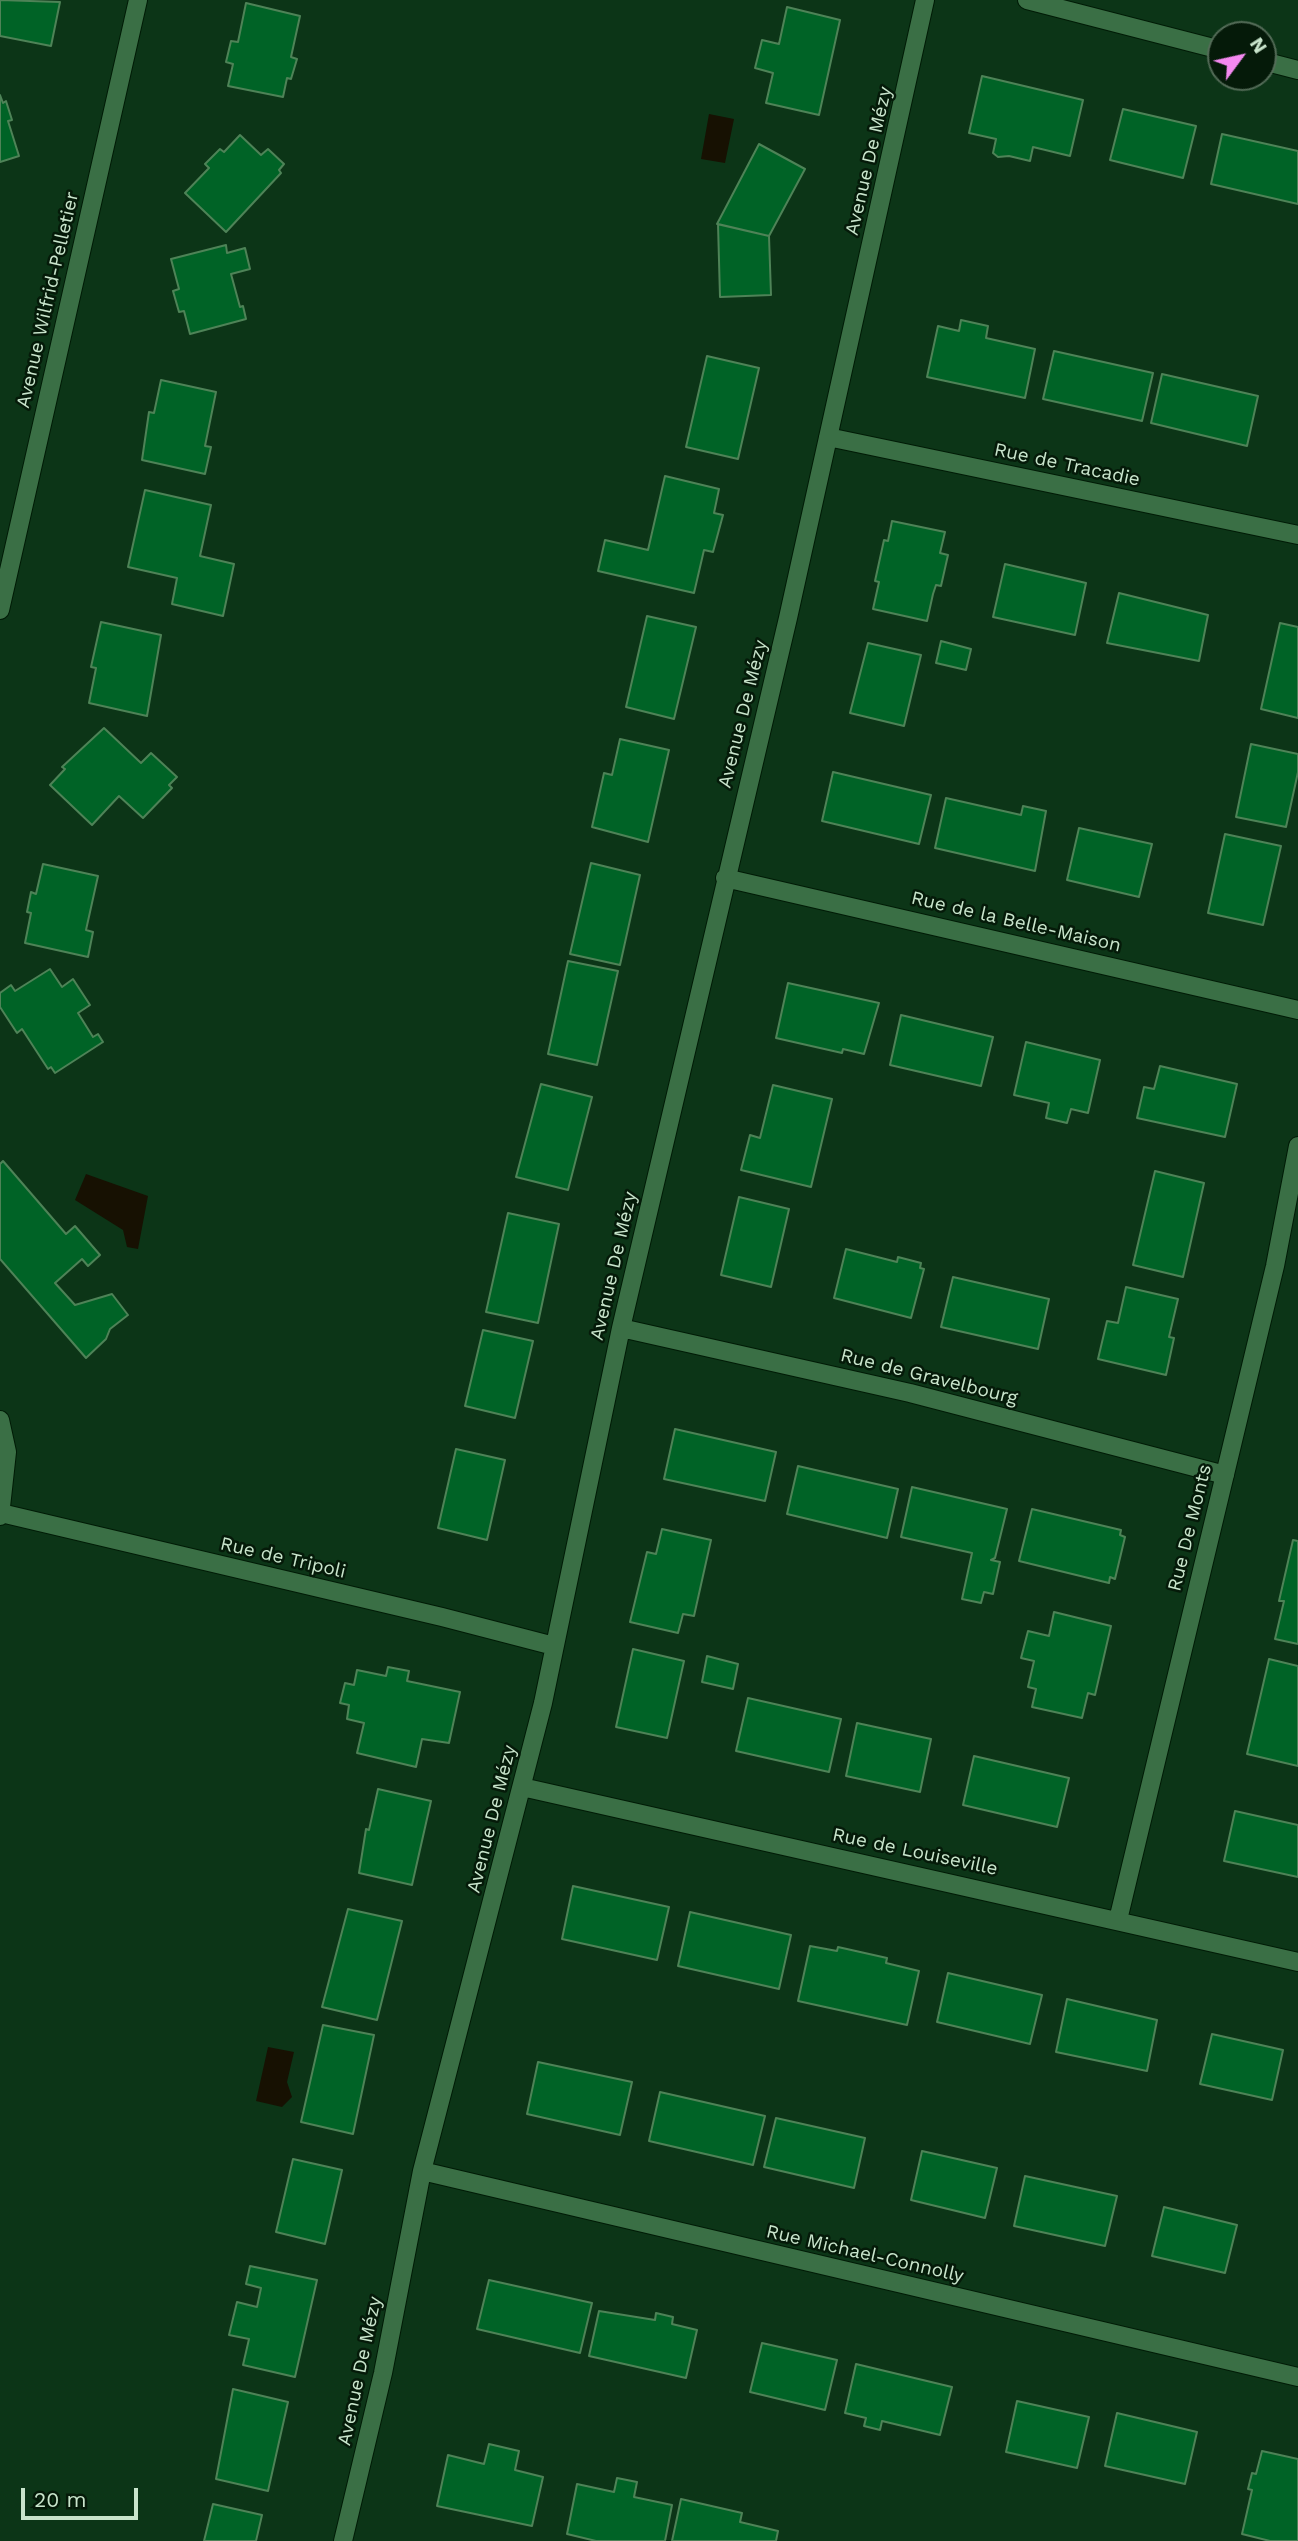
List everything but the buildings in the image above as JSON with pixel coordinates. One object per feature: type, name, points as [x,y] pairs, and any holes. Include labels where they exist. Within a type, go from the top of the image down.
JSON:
[{"type":"street","name":"Avenue Wilfrid-Pelletier","points":[[0,610],[138,0]]},
{"type":"street","name":"Avenue De Mézy","points":[[343,2541],[383,2373],[422,2171],[522,1787],[621,1328],[828,437],[925,0]]},
{"type":"street","points":[[1027,0],[1207,46]]},
{"type":"street","points":[[1277,65],[1298,70]]},
{"type":"street","name":"Rue de Tracadie","points":[[828,437],[1298,535]]},
{"type":"street","name":"Rue de la Belle-Maison","points":[[725,878],[1298,1010]]},
{"type":"street","name":"Rue De Monts","points":[[1118,1920],[1275,1266],[1298,1146]]},
{"type":"street","name":"Rue de Gravelbourg","points":[[621,1328],[910,1393],[1226,1475]]},
{"type":"street","points":[[0,1420],[7,1452],[1,1515]]},
{"type":"street","name":"Rue de Tripoli","points":[[1,1515],[442,1617],[554,1646]]},
{"type":"street","name":"Rue de Louiseville","points":[[522,1787],[1298,1962]]},
{"type":"street","name":"Rue Michael-Connolly","points":[[422,2171],[1298,2378]]},
{"type":"shaded area","points":[[709,114],[734,119],[725,163],[701,159]]},
{"type":"shaded area","points":[[86,1174],[148,1196],[138,1249],[127,1247],[123,1230],[75,1200]]},
{"type":"shaded area","points":[[268,2047],[294,2052],[287,2082],[292,2097],[282,2107],[256,2101]]}]
